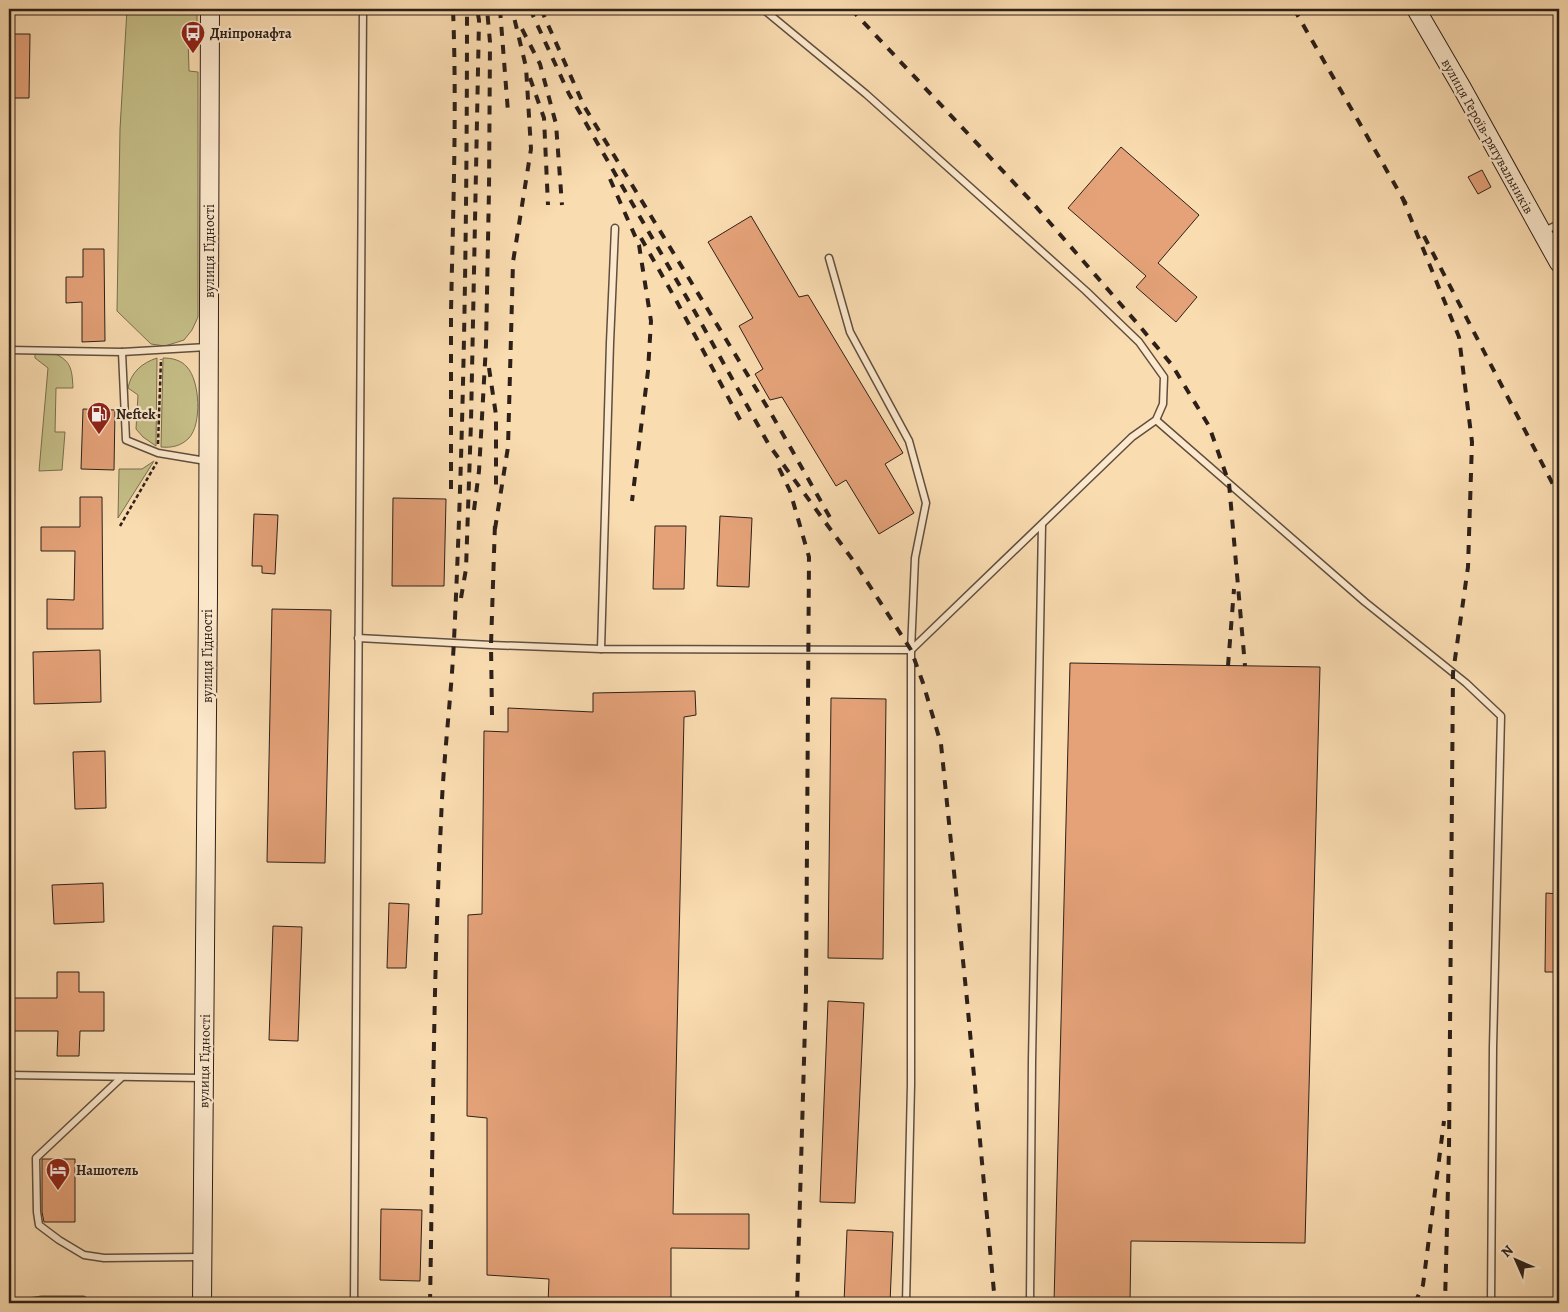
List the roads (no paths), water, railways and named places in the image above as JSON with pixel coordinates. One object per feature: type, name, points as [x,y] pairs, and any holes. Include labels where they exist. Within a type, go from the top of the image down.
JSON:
[{"type":"main road","name":"вулиця Гідності","points":[[202,1303],[210,9]]},
{"type":"main road","name":"вулиця Героїв-рятувальників","points":[[1416,9],[1559,263]]},
{"type":"lane","points":[[354,1303],[363,9]]},
{"type":"lane","points":[[358,638],[491,646],[601,649],[910,650],[1132,437],[1156,420],[1163,404],[1164,377],[1139,342],[1086,291],[873,101],[763,9]]},
{"type":"lane","points":[[1542,232],[1559,224]]},
{"type":"lane","points":[[601,649],[609,353],[615,228]]},
{"type":"lane","points":[[829,258],[850,332],[908,441],[926,503],[915,558],[910,650],[911,1085],[906,1303]]},
{"type":"lane","points":[[9,350],[122,352],[208,346]]},
{"type":"lane","points":[[122,352],[126,440],[158,453],[207,461]]},
{"type":"lane","points":[[1156,420],[1364,602],[1466,683],[1501,716],[1493,1048],[1491,1303]]},
{"type":"lane","points":[[1030,1303],[1032,1042],[1042,525]]},
{"type":"lane","points":[[9,1075],[204,1078]]},
{"type":"lane","points":[[122,1077],[36,1158],[39,1225],[58,1240],[84,1255],[104,1258],[202,1257]]},
{"type":"lane","points":[[21,1303],[42,1300],[83,1300],[86,1303]]},
{"type":"railway","points":[[451,489],[451,312],[455,122],[453,9]]},
{"type":"railway","points":[[430,1303],[438,882],[443,776],[454,640],[463,403],[467,9]]},
{"type":"railway","points":[[461,598],[466,569],[471,422],[479,20],[477,9]]},
{"type":"railway","points":[[474,510],[479,471],[486,345],[490,42],[487,9]]},
{"type":"railway","points":[[500,9],[508,112]]},
{"type":"railway","points":[[495,529],[508,447],[513,262],[531,149],[526,67],[512,9]]},
{"type":"railway","points":[[530,9],[569,94],[695,312],[769,445],[855,563],[911,650],[923,683],[941,744],[995,1303]]},
{"type":"railway","points":[[541,9],[584,106],[772,415],[832,521]]},
{"type":"railway","points":[[851,9],[1031,201],[1137,323],[1172,365],[1209,426],[1229,483],[1245,666]]},
{"type":"railway","points":[[1294,9],[1406,204]]},
{"type":"railway","points":[[522,29],[540,64],[556,124],[562,205]]},
{"type":"railway","points":[[530,78],[544,118],[548,205]]},
{"type":"railway","points":[[610,179],[639,245],[651,321],[648,371],[632,501]]},
{"type":"railway","points":[[1402,197],[1459,337],[1472,442],[1468,567],[1453,673],[1449,1148],[1445,1303]]},
{"type":"railway","points":[[1424,236],[1559,496]]},
{"type":"railway","points":[[641,238],[744,427]]},
{"type":"railway","points":[[489,368],[496,415],[496,488]]},
{"type":"railway","points":[[779,468],[790,491],[809,557],[806,991],[797,1303]]},
{"type":"railway","points":[[492,715],[491,645],[495,523]]},
{"type":"railway","points":[[1228,666],[1234,589]]},
{"type":"railway","points":[[1415,1303],[1423,1285],[1444,1121]]},
{"type":"place","name":"Дніпронафта","points":[[193,54]]},
{"type":"place","name":"Neftek","points":[[99,435]]},
{"type":"place","name":"Нашотель","points":[[58,1191]]}]
